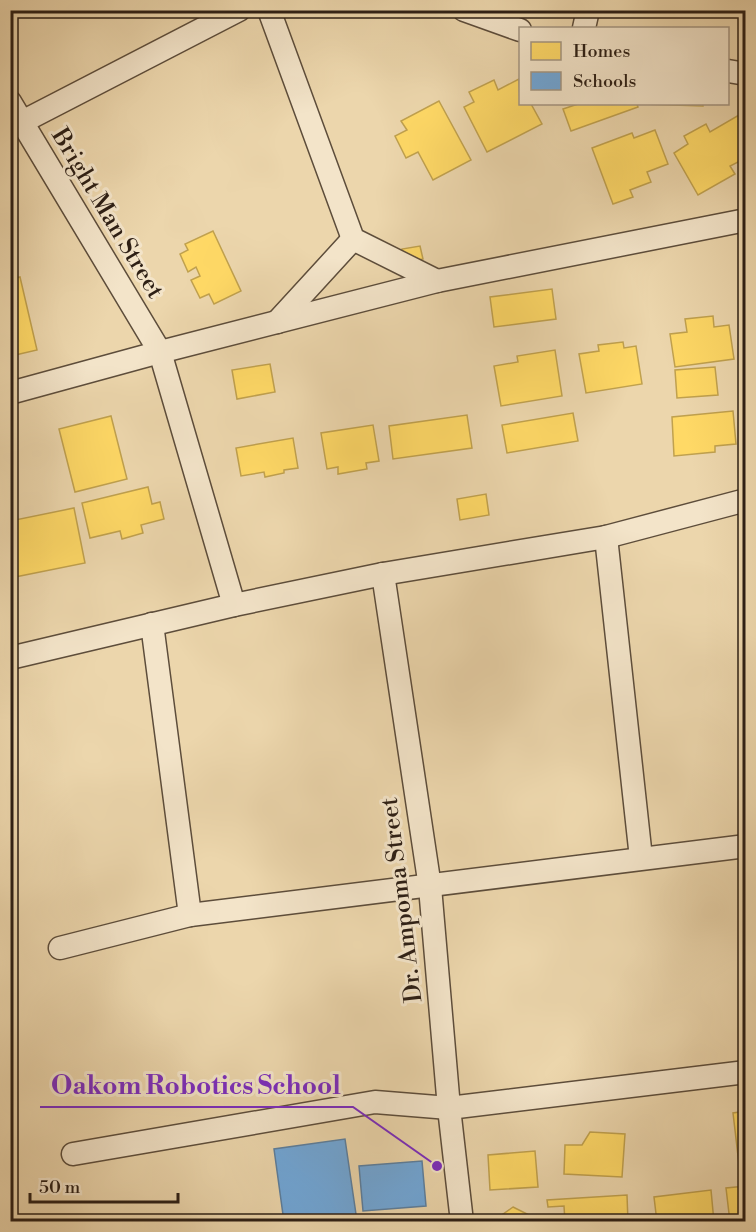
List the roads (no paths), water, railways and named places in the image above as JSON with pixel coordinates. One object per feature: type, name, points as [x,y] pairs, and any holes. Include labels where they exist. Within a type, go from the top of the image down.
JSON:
[{"type":"street","points":[[269,10],[353,239],[437,280]]},
{"type":"street","points":[[464,10],[519,30]]},
{"type":"street","points":[[584,27],[588,10]]},
{"type":"street","points":[[22,122],[237,11]]},
{"type":"street","points":[[729,71],[746,74]]},
{"type":"street","name":"Bright Man Street","points":[[10,102],[160,352],[234,605]]},
{"type":"street","points":[[10,393],[437,280],[746,220]]},
{"type":"street","points":[[278,322],[353,239]]},
{"type":"street","points":[[10,658],[234,605],[383,574],[606,537],[746,500]]},
{"type":"street","points":[[606,537],[641,858]]},
{"type":"street","name":"Dr. Ampoma Street","points":[[383,574],[430,887],[462,1221]]},
{"type":"street","points":[[152,624],[190,915]]},
{"type":"street","points":[[60,948],[190,915],[746,846]]},
{"type":"street","points":[[73,1155],[375,1102],[450,1108],[746,1072]]},
{"type":"waterway","points":[[10,1207],[16,1222]]},
{"type":"place","name":"Oakom Robotics School","points":[[437,1166]]}]
